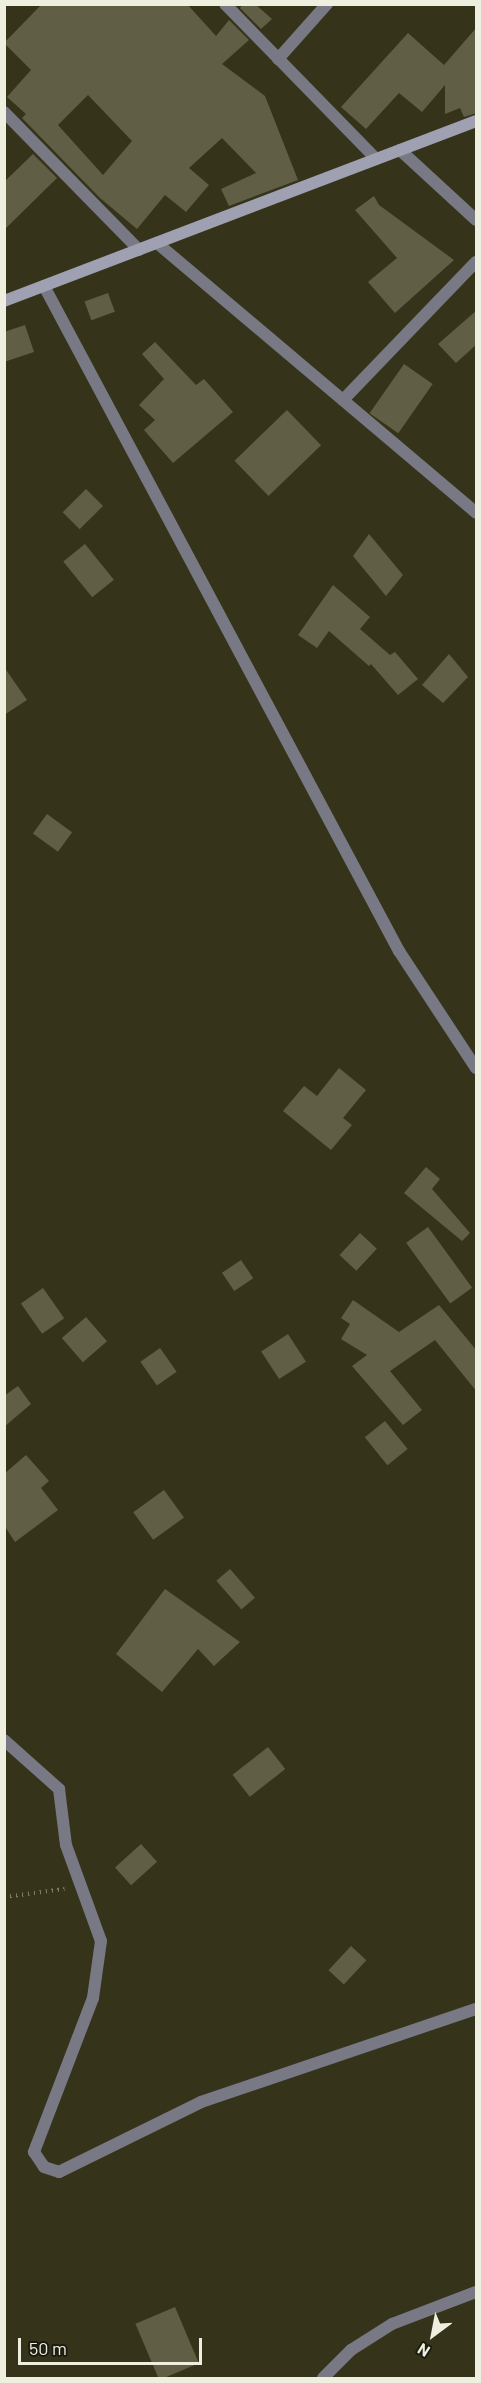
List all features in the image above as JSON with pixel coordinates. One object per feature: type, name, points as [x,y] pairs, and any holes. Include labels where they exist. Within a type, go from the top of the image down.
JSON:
[{"type":"street","points":[[225,4],[376,159]]},
{"type":"street","points":[[278,59],[327,4]]},
{"type":"street","points":[[4,112],[138,250]]},
{"type":"street","points":[[4,301],[477,121]]},
{"type":"street","points":[[400,150],[477,220]]},
{"type":"street","points":[[157,243],[477,513]]},
{"type":"street","points":[[343,400],[477,262]]},
{"type":"street","points":[[44,286],[399,951],[477,1068]]},
{"type":"street","points":[[4,1740],[59,1789],[66,1845],[101,1941],[93,1998],[34,2152],[44,2167],[59,2172],[201,2102],[477,2009]]},
{"type":"street","points":[[323,2379],[351,2350],[392,2324],[477,2292]]},
{"type":"path","points":[[4,1897],[80,1887]]},
{"type":"building","points":[[42,4],[187,4],[216,36],[229,20],[249,40],[222,64],[265,96],[298,180],[229,206],[221,189],[256,173],[222,138],[189,168],[209,185],[186,212],[165,195],[137,229],[100,198],[22,118],[26,114],[7,97],[31,70],[4,43]],"holes":[[[88,95],[132,141],[103,175],[58,125]]]},
{"type":"building","points":[[243,4],[255,4],[272,19],[261,29],[240,8]]},
{"type":"building","points":[[477,27],[477,113],[464,117],[460,108],[445,114],[445,85],[422,112],[399,93],[366,129],[341,107],[408,33],[444,65]]},
{"type":"building","points":[[33,154],[57,178],[4,230],[4,182]]},
{"type":"building","points":[[374,196],[379,205],[454,260],[395,313],[368,282],[397,258],[355,210]]},
{"type":"building","points":[[108,293],[115,312],[91,320],[85,302]]},
{"type":"building","points":[[477,310],[477,344],[456,363],[438,344]]},
{"type":"building","points":[[25,325],[34,352],[4,362],[4,332]]},
{"type":"building","points":[[155,342],[196,385],[204,379],[233,412],[173,463],[144,430],[155,420],[139,405],[164,379],[142,354]]},
{"type":"building","points":[[404,364],[433,384],[398,433],[370,413]]},
{"type":"building","points":[[287,410],[321,445],[269,496],[234,461]]},
{"type":"building","points":[[86,489],[103,506],[80,529],[63,512]]},
{"type":"building","points":[[369,534],[403,575],[386,596],[353,556]]},
{"type":"building","points":[[85,544],[114,580],[92,597],[63,562]]},
{"type":"building","points":[[333,585],[370,617],[360,629],[390,655],[395,652],[418,679],[398,695],[371,664],[369,666],[329,631],[317,648],[298,635]]},
{"type":"building","points":[[449,654],[468,677],[443,703],[422,685]]},
{"type":"building","points":[[4,667],[27,700],[4,715]]},
{"type":"building","points":[[47,814],[72,832],[58,852],[33,833]]},
{"type":"building","points":[[339,1068],[366,1090],[343,1118],[352,1125],[331,1150],[283,1111],[304,1086],[317,1096]]},
{"type":"building","points":[[426,1167],[440,1179],[432,1189],[470,1233],[462,1241],[404,1193]]},
{"type":"building","points":[[428,1227],[472,1288],[450,1304],[406,1243]]},
{"type":"building","points":[[360,1233],[377,1249],[356,1271],[340,1255]]},
{"type":"building","points":[[241,1260],[253,1278],[234,1291],[222,1273]]},
{"type":"building","points":[[43,1288],[64,1318],[42,1334],[21,1303]]},
{"type":"building","points":[[353,1300],[399,1332],[439,1305],[477,1351],[477,1392],[435,1340],[390,1371],[422,1410],[403,1425],[352,1366],[367,1355],[341,1339],[350,1324],[341,1318]]},
{"type":"building","points":[[86,1317],[107,1341],[83,1362],[62,1338]]},
{"type":"building","points":[[288,1334],[306,1362],[279,1379],[261,1351]]},
{"type":"building","points":[[160,1348],[177,1372],[157,1386],[140,1362]]},
{"type":"building","points":[[18,1386],[31,1404],[4,1427],[4,1396]]},
{"type":"building","points":[[385,1421],[408,1449],[387,1465],[365,1437]]},
{"type":"building","points":[[26,1455],[49,1481],[41,1488],[58,1510],[15,1542],[4,1525],[4,1474]]},
{"type":"building","points":[[164,1490],[184,1518],[153,1540],[133,1512]]},
{"type":"building","points":[[230,1569],[255,1598],[241,1609],[216,1581]]},
{"type":"building","points":[[165,1589],[240,1642],[214,1666],[198,1649],[162,1692],[116,1654]]},
{"type":"building","points":[[268,1747],[285,1769],[250,1797],[233,1775]]},
{"type":"building","points":[[141,1844],[157,1862],[131,1885],[115,1867]]},
{"type":"building","points":[[351,1946],[366,1960],[344,1984],[328,1970]]},
{"type":"building","points":[[175,2307],[199,2363],[164,2378],[158,2378],[135,2324]]}]
